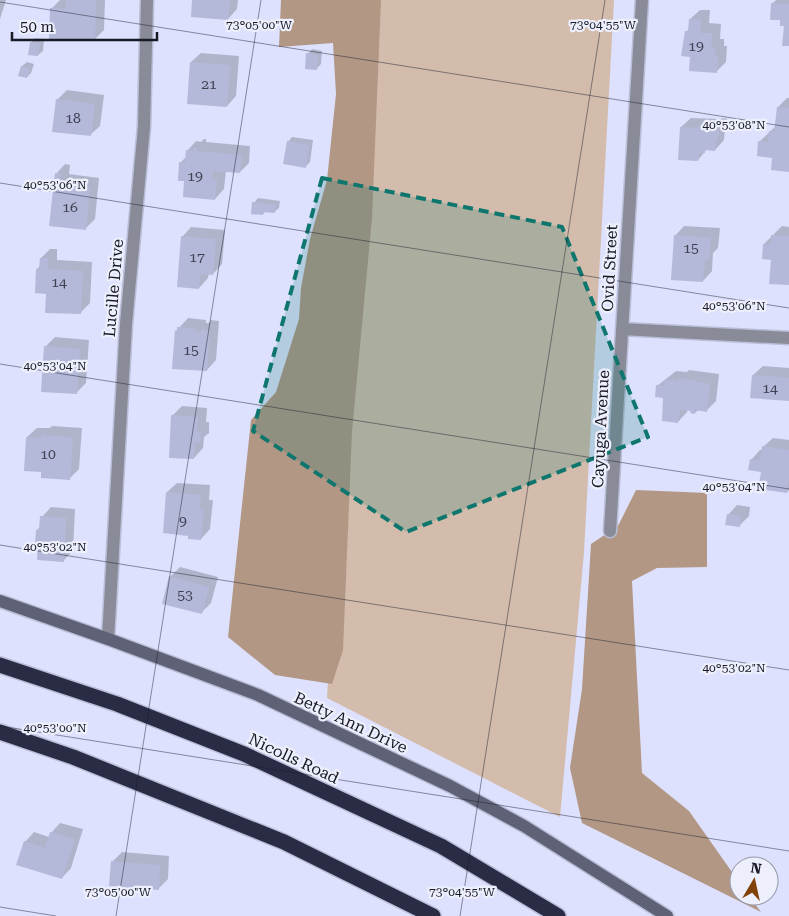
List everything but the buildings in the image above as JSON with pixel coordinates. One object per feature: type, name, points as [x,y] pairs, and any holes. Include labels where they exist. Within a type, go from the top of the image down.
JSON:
[{"type":"highway","name":"Nicolls Road","points":[[0,665],[117,704],[244,754],[441,846],[558,916]]},
{"type":"highway","points":[[0,732],[72,757],[284,842],[433,916]]},
{"type":"street","name":"Lucille Drive","points":[[108,639],[126,324],[144,127],[147,0]]},
{"type":"street","name":"Ovid Street","points":[[642,0],[622,329],[789,338]]},
{"type":"street","name":"Cayuga Avenue","points":[[610,532],[622,329]]},
{"type":"street","name":"Betty Ann Drive","points":[[0,601],[258,695],[450,786],[524,826],[667,916]]},
{"type":"highlighted area","points":[[322,178],[562,227],[648,437],[406,532],[253,431]]},
{"type":"shaded area","points":[[281,0],[381,0],[372,218],[352,432],[343,650],[332,684],[275,675],[228,637],[251,420],[276,392],[299,319],[301,288],[310,239],[327,180],[336,94],[333,43],[279,47]]},
{"type":"shaded area","points":[[368,0],[614,0],[584,552],[560,817],[327,698]]},
{"type":"shaded area","points":[[636,490],[707,493],[707,567],[657,568],[632,581],[642,773],[689,811],[729,868],[729,896],[582,823],[570,768],[582,689],[591,544],[618,526]]},
{"type":"shaded area","points":[[749,906],[756,906],[761,912]]}]
